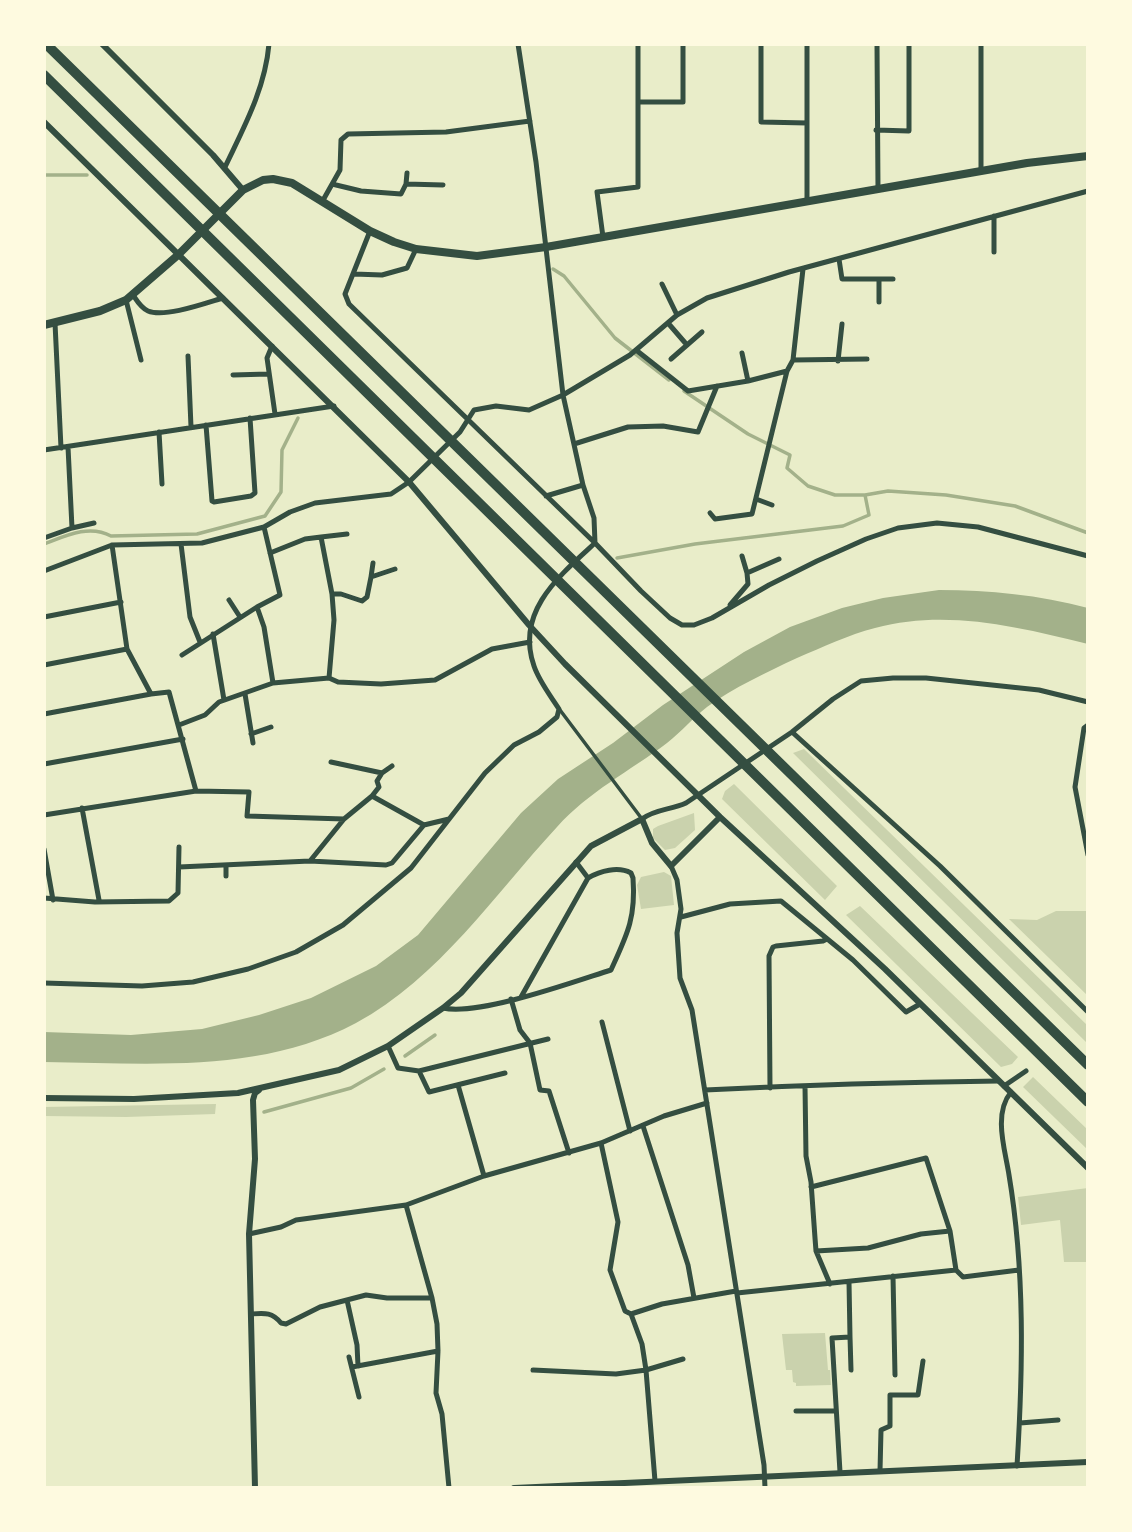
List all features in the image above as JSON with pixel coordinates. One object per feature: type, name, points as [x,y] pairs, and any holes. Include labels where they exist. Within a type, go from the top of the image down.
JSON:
[{"type":"highway","points":[[46,44],[1088,1065]]},
{"type":"highway","points":[[44,75],[1088,1102]]},
{"type":"main road","points":[[44,326],[100,311],[129,297],[178,255],[243,191],[252,184],[273,179],[292,183],[370,231],[394,242],[416,249],[477,256],[547,247],[1042,161],[1088,156]]},
{"type":"street","points":[[102,44],[225,167],[243,191]]},
{"type":"street","points":[[225,167],[255,104],[267,67],[270,44]]},
{"type":"street","points":[[517,44],[547,247],[563,395],[583,485],[594,518],[596,543]]},
{"type":"street","points":[[603,237],[597,192],[638,187],[638,44]]},
{"type":"street","points":[[638,102],[683,102],[683,44]]},
{"type":"street","points":[[761,44],[761,122],[807,123]]},
{"type":"street","points":[[807,44],[807,202]]},
{"type":"street","points":[[877,44],[878,189]]},
{"type":"street","points":[[876,130],[909,131],[909,44]]},
{"type":"street","points":[[981,44],[981,171]]},
{"type":"street","points":[[322,202],[340,170],[341,140],[348,134],[446,132],[530,121]]},
{"type":"street","points":[[44,122],[410,482],[529,625],[565,664],[720,817],[885,969],[1088,1168]]},
{"type":"street","points":[[332,184],[360,191],[401,194],[407,173]]},
{"type":"street","points":[[406,184],[443,186]]},
{"type":"street","points":[[44,571],[112,545],[202,544],[264,527],[306,505],[385,496],[410,482],[460,432],[474,410],[496,406],[529,410],[563,395],[636,350],[677,315],[707,298],[1088,191]]},
{"type":"street","points":[[994,216],[994,252]]},
{"type":"street","points":[[370,231],[345,294],[349,304],[596,543],[641,591],[670,618],[682,625],[694,625],[769,585],[866,539],[911,526],[937,523],[978,527],[1088,556]]},
{"type":"street","points":[[354,274],[382,275],[407,268],[416,249]]},
{"type":"street","points":[[839,259],[842,279],[893,279]]},
{"type":"street","points":[[710,513],[715,520],[752,514],[787,371],[793,360],[803,269]]},
{"type":"street","points":[[879,279],[879,302]]},
{"type":"street","points":[[662,284],[677,315]]},
{"type":"street","points":[[129,297],[142,308],[153,312],[184,309],[223,298]]},
{"type":"street","points":[[129,297],[141,360]]},
{"type":"street","points":[[55,324],[61,447]]},
{"type":"street","points":[[668,324],[687,345]]},
{"type":"street","points":[[838,361],[842,324]]},
{"type":"street","points":[[671,359],[702,332]]},
{"type":"street","points":[[272,346],[267,358],[275,414]]},
{"type":"street","points":[[636,350],[688,391],[748,382],[787,371]]},
{"type":"street","points":[[741,353],[748,382]]},
{"type":"street","points":[[188,356],[191,427]]},
{"type":"street","points":[[793,360],[867,359]]},
{"type":"street","points":[[188,373],[198,373]]},
{"type":"street","points":[[233,375],[268,374]]},
{"type":"street","points":[[574,444],[628,427],[663,426],[698,432],[717,387]]},
{"type":"street","points":[[44,450],[334,406]]},
{"type":"street","points":[[206,425],[214,502],[255,493],[250,418]]},
{"type":"street","points":[[159,432],[162,484]]},
{"type":"street","points":[[68,447],[72,528]]},
{"type":"street","points":[[546,495],[583,485]]},
{"type":"street","points":[[756,499],[772,505]]},
{"type":"street","points":[[44,538],[94,523]]},
{"type":"street","points":[[181,655],[280,595],[264,527]]},
{"type":"street","points":[[270,553],[305,539],[346,534]]},
{"type":"street","points":[[321,537],[334,620],[329,678]]},
{"type":"street","points":[[596,543],[558,576],[529,625],[530,642],[535,668],[559,709],[642,819],[652,844],[671,866],[677,880],[681,917],[677,933],[680,978],[692,1010],[765,1488]]},
{"type":"street","points":[[181,544],[190,617],[200,642]]},
{"type":"street","points":[[112,545],[127,649],[151,694]]},
{"type":"street","points":[[725,610],[748,584],[742,556]]},
{"type":"street","points":[[747,573],[779,559]]},
{"type":"street","points":[[332,594],[362,601],[367,597],[373,563]]},
{"type":"street","points":[[371,577],[395,569]]},
{"type":"street","points":[[229,600],[240,617]]},
{"type":"street","points":[[44,617],[121,602]]},
{"type":"street","points":[[257,607],[264,627],[273,683]]},
{"type":"street","points":[[213,634],[224,700]]},
{"type":"street","points":[[180,725],[205,715],[224,700],[273,683],[329,678],[338,682],[381,684],[435,680],[492,649],[530,642]]},
{"type":"street","points":[[44,665],[127,649]]},
{"type":"street","points":[[44,1098],[134,1098],[238,1093],[339,1070],[388,1046],[461,993],[591,846],[650,813],[686,803],[792,732],[833,699],[861,681],[926,678],[1039,690],[1088,702]]},
{"type":"street","points":[[44,714],[169,692],[196,791]]},
{"type":"street","points":[[245,694],[253,743]]},
{"type":"street","points":[[44,983],[142,986],[193,982],[248,969],[296,952],[343,925],[411,868],[485,773],[514,745],[539,732],[557,718],[559,709]]},
{"type":"street","points":[[1088,725],[1084,728],[1075,787],[1088,855]]},
{"type":"street","points":[[251,734],[271,727]]},
{"type":"street","points":[[792,732],[940,866],[1088,1012]]},
{"type":"street","points":[[44,764],[183,739]]},
{"type":"street","points":[[331,762],[382,773]]},
{"type":"street","points":[[310,861],[344,819],[372,796],[379,787],[377,781],[382,773],[392,766]]},
{"type":"street","points":[[44,814],[196,791],[248,792],[247,816],[344,819]]},
{"type":"street","points":[[372,796],[424,825]]},
{"type":"street","points":[[82,808],[99,900]]},
{"type":"street","points":[[671,866],[720,817]]},
{"type":"street","points":[[179,867],[310,861],[386,865],[392,863],[424,825],[449,819]]},
{"type":"street","points":[[44,898],[95,902],[169,901],[178,893],[179,846]]},
{"type":"street","points":[[44,849],[53,900]]},
{"type":"street","points":[[576,862],[588,878]]},
{"type":"street","points":[[226,865],[226,876]]},
{"type":"street","points":[[443,1008],[460,1010],[521,998],[611,970],[634,910],[631,873],[623,869],[601,872],[588,878],[521,998]]},
{"type":"street","points":[[681,917],[730,904],[780,901],[827,939],[906,1012],[920,1004]]},
{"type":"street","points":[[770,1088],[768,988],[771,951],[776,946],[827,939]]},
{"type":"street","points":[[511,999],[520,1030],[530,1043],[540,1090],[549,1090],[569,1153]]},
{"type":"street","points":[[602,1022],[630,1132]]},
{"type":"street","points":[[388,1046],[398,1068],[419,1071],[548,1039]]},
{"type":"street","points":[[608,1045],[618,1042]]},
{"type":"street","points":[[419,1071],[429,1093],[505,1073]]},
{"type":"street","points":[[705,1090],[835,1083],[1002,1083],[1026,1071]]},
{"type":"street","points":[[458,1085],[484,1176]]},
{"type":"street","points":[[805,1086],[806,1156],[816,1251],[830,1284]]},
{"type":"street","points":[[255,1488],[249,1234],[255,1159],[253,1100],[255,1093],[261,1089]]},
{"type":"street","points":[[1011,1092],[1003,1102],[1001,1123],[1013,1198],[1019,1269],[1021,1380],[1017,1466]]},
{"type":"street","points":[[249,1234],[279,1228],[296,1220],[406,1205],[484,1176],[601,1143],[664,1116],[707,1103]]},
{"type":"street","points":[[643,1126],[688,1265],[694,1298]]},
{"type":"street","points":[[601,1143],[618,1222],[610,1270],[625,1311],[631,1314],[642,1344],[655,1481]]},
{"type":"street","points":[[811,1187],[926,1158],[950,1231],[956,1270],[963,1277],[1019,1269]]},
{"type":"street","points":[[406,1205],[432,1298],[438,1351],[436,1393],[442,1414],[449,1488]]},
{"type":"street","points":[[816,1251],[868,1248],[921,1234],[950,1231]]},
{"type":"street","points":[[631,1314],[662,1304],[736,1292],[956,1270]]},
{"type":"street","points":[[893,1276],[895,1376]]},
{"type":"street","points":[[849,1282],[851,1370]]},
{"type":"street","points":[[251,1314],[268,1313],[286,1324],[320,1307],[372,1294],[387,1298],[432,1298]]},
{"type":"street","points":[[347,1300],[357,1345],[355,1366],[359,1398]]},
{"type":"street","points":[[840,1472],[832,1338],[850,1337]]},
{"type":"street","points":[[355,1366],[438,1351]]},
{"type":"street","points":[[349,1357],[355,1366]]},
{"type":"street","points":[[533,1370],[615,1374],[646,1370],[683,1359]]},
{"type":"street","points":[[880,1471],[881,1430],[890,1426],[890,1395],[918,1395],[923,1361]]},
{"type":"street","points":[[796,1411],[836,1410]]},
{"type":"street","points":[[1020,1423],[1058,1420]]},
{"type":"street","points":[[514,1488],[1088,1462]]},
{"type":"shaded area","points":[[939,590],[1014,594],[1088,608],[1088,644],[1009,626],[956,620],[902,623],[875,628],[836,642],[762,675],[717,700],[667,743],[582,803],[557,827],[439,959],[414,983],[356,1023],[282,1051],[243,1058],[164,1064],[44,1062],[44,1032],[131,1035],[202,1029],[259,1015],[311,998],[376,966],[418,935],[521,813],[558,779],[613,743],[663,705],[744,652],[790,627],[842,608],[883,598]]},
{"type":"shaded area","points":[[804,749],[1088,1026],[1088,1044],[793,753]]},
{"type":"shaded area","points":[[734,784],[837,886],[825,900],[722,799],[725,791]]},
{"type":"shaded area","points":[[694,813],[695,830],[675,848],[665,850],[653,838],[653,829]]},
{"type":"shaded area","points":[[664,872],[671,876],[674,905],[641,909],[637,885],[641,877]]},
{"type":"shaded area","points":[[860,906],[1018,1057],[1012,1064],[1001,1067],[846,915]]},
{"type":"shaded area","points":[[1056,911],[1088,911],[1088,996],[1009,919],[1037,920]]},
{"type":"shaded area","points":[[1033,1077],[1088,1130],[1088,1150],[1023,1087]]},
{"type":"shaded area","points":[[216,1104],[215,1114],[44,1116],[44,1107]]},
{"type":"shaded area","points":[[1088,1188],[1088,1262],[1064,1262],[1060,1220],[1021,1225],[1018,1197]]},
{"type":"shaded area","points":[[825,1333],[831,1385],[796,1386],[792,1370],[786,1370],[782,1334]]},
{"type":"waterway","points":[[44,175],[87,175]]},
{"type":"waterway","points":[[553,269],[564,276],[615,338],[669,380]]},
{"type":"waterway","points":[[684,391],[748,434],[790,455],[787,468],[808,486],[835,495],[865,495],[888,491],[946,495],[1015,506],[1088,533]]},
{"type":"waterway","points":[[44,544],[86,531],[111,536],[197,534],[265,516],[281,492],[282,450],[298,418]]},
{"type":"waterway","points":[[617,558],[695,544],[843,526],[869,515],[865,495]]},
{"type":"waterway","points":[[405,1056],[435,1035]]},
{"type":"waterway","points":[[264,1112],[351,1088],[384,1069]]}]
